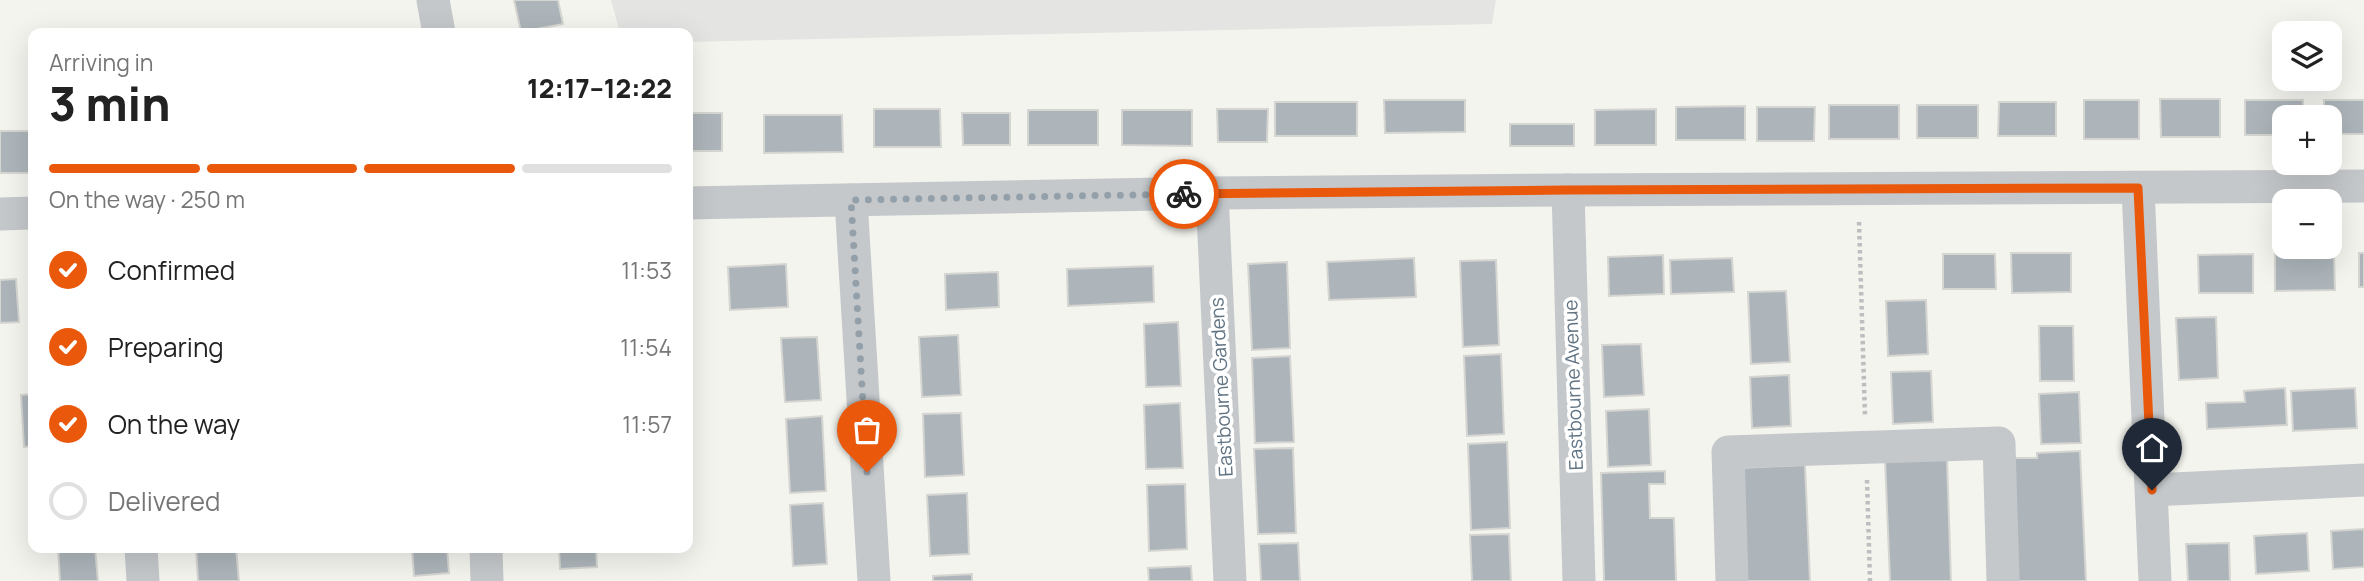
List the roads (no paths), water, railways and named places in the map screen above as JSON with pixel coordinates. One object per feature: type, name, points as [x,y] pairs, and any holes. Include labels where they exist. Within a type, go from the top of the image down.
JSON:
[{"type":"street","points":[[433,0],[438,28]]},
{"type":"street","points":[[693,203],[1567,190],[2364,186]]},
{"type":"street","points":[[2138,188],[2155,581]]},
{"type":"street","name":"Eastbourne Avenue","points":[[1567,190],[1579,581]]},
{"type":"street","name":"Eastbourne Gardens","points":[[1212,194],[1230,581]]},
{"type":"street","points":[[851,200],[874,581]]},
{"type":"street","points":[[0,214],[28,213]]},
{"type":"street","points":[[1732,581],[1728,452],[1999,443],[2003,581]]},
{"type":"street","points":[[2152,490],[2364,480]]},
{"type":"street","points":[[141,553],[143,581]]},
{"type":"street","points":[[486,553],[487,581]]}]
